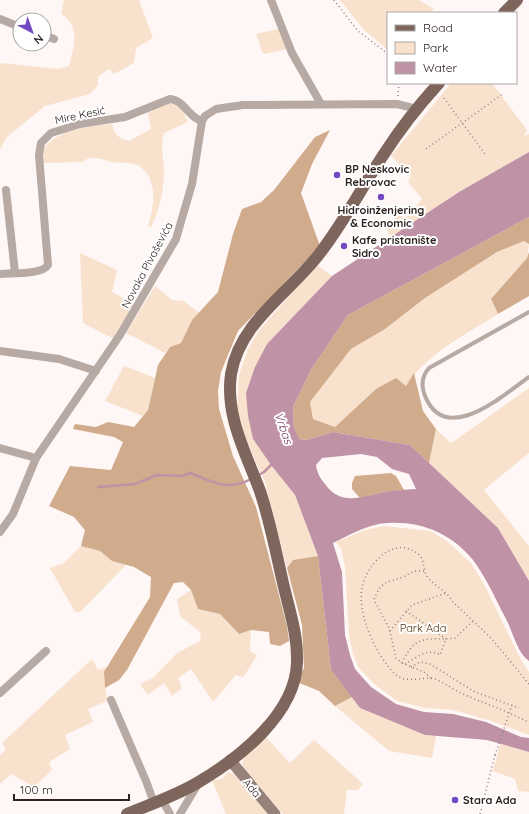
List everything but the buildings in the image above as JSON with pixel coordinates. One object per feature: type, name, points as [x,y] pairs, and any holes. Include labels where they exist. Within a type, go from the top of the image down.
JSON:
[{"type":"main road","points":[[505,12],[517,0]]},
{"type":"main road","points":[[127,814],[158,802],[198,782],[230,760],[260,735],[280,712],[290,690],[297,663],[294,631],[258,485],[238,439],[232,409],[231,377],[238,349],[257,320],[321,252],[387,149],[438,84]]},
{"type":"street","points":[[271,0],[298,64],[321,104]]},
{"type":"street","points":[[0,19],[12,23]]},
{"type":"street","name":"Mire Kesić","points":[[0,274],[40,270],[46,268],[49,262],[39,165],[41,143],[44,138],[51,133],[80,124],[125,117],[170,99],[177,100],[193,117],[202,122]]},
{"type":"street","points":[[202,122],[208,112],[220,108],[243,105],[397,104],[417,109]]},
{"type":"street","name":"Novaka Pivaševića","points":[[0,532],[13,514],[36,458],[96,371],[148,289],[176,239],[192,184],[202,122]]},
{"type":"street","points":[[6,190],[14,273]]},
{"type":"street","points":[[0,351],[59,359],[96,371]]},
{"type":"street","points":[[0,448],[36,458]]},
{"type":"street","points":[[0,694],[46,651]]},
{"type":"street","points":[[111,700],[146,781],[158,802],[170,814]]},
{"type":"street","name":"Ada","points":[[230,760],[275,814]]},
{"type":"street","points":[[180,814],[198,782]]},
{"type":"lane","points":[[529,312],[429,368],[425,373],[421,387],[426,399],[435,412],[445,418],[462,418],[477,413],[529,377]]},
{"type":"path","points":[[334,0],[358,30],[387,53]]},
{"type":"path","points":[[397,104],[399,84]]},
{"type":"path","points":[[426,149],[504,92]]},
{"type":"path","points":[[444,98],[485,154]]},
{"type":"path","points":[[432,679],[409,680],[395,674],[366,627],[361,608],[362,588],[372,565],[385,552],[397,548],[406,548],[419,554],[423,562],[424,571],[429,579],[446,593],[492,639],[529,684]]},
{"type":"path","points":[[424,571],[411,571],[404,576],[390,579],[382,586],[374,600],[389,632],[393,652],[396,658],[405,665],[424,672],[432,679],[478,701],[529,722]]},
{"type":"path","points":[[389,632],[412,605],[446,593]]},
{"type":"path","points":[[406,611],[446,639]]},
{"type":"path","points":[[402,663],[414,642],[422,639],[455,638],[473,621]]},
{"type":"path","points":[[405,665],[425,653],[431,652],[440,655],[446,639]]},
{"type":"path","points":[[411,667],[420,662],[430,664],[475,692],[519,708]]},
{"type":"path","points":[[480,814],[495,755],[512,705]]},
{"type":"green space","points":[[64,0],[139,0],[153,38],[136,48],[134,63],[114,74],[109,69],[98,77],[98,85],[90,94],[45,106],[7,137],[0,149],[0,64],[58,69],[69,66],[74,45],[74,31],[67,19],[61,14]]},
{"type":"green space","points":[[340,0],[419,0],[434,9],[431,12],[387,12],[387,49],[365,31]]},
{"type":"green space","points":[[282,28],[289,49],[263,54],[256,34]]},
{"type":"green space","points":[[450,84],[493,84],[527,130],[524,136],[529,134],[529,152],[459,192],[391,238],[386,229],[397,214],[406,218],[422,199],[408,182],[411,176],[391,156]]},
{"type":"green space","points":[[170,103],[181,108],[188,122],[164,133],[162,143],[164,173],[163,188],[157,214],[151,227],[148,225],[153,201],[152,185],[145,171],[139,166],[114,163],[93,158],[82,162],[43,163],[44,148],[58,136],[75,130],[112,124],[114,131],[118,136],[129,141],[151,129],[148,112]]},
{"type":"green space","points":[[524,241],[529,244],[527,258],[491,299],[498,314],[460,337],[436,354],[415,374],[406,386],[376,389],[335,427],[313,419],[310,402],[351,349],[385,329],[425,298],[497,252]]},
{"type":"green space","points":[[80,253],[117,270],[112,292],[134,304],[114,339],[83,323]]},
{"type":"green space","points":[[317,265],[332,276],[267,344],[253,439],[295,495],[318,556],[293,560],[287,568],[265,482],[245,437],[237,413],[239,375],[248,349],[259,330]]},
{"type":"green space","points":[[155,286],[172,300],[184,301],[199,313],[192,320],[181,343],[170,347],[165,353],[126,333]]},
{"type":"green space","points":[[124,366],[155,378],[148,410],[143,416],[105,401]]},
{"type":"green space","points":[[529,388],[529,453],[484,490],[529,546],[529,581],[498,528],[429,463],[436,429],[451,443]]},
{"type":"green space","name":"Park Ada","points":[[384,526],[431,531],[447,541],[471,563],[484,584],[520,658],[529,672],[529,735],[488,720],[453,710],[424,708],[397,701],[374,684],[358,667],[353,654],[349,635],[345,567],[341,548],[336,542],[365,530]]},
{"type":"green space","points":[[81,546],[100,551],[112,561],[126,565],[80,612],[75,612],[50,568],[64,563]]},
{"type":"green space","points":[[191,590],[198,609],[220,614],[239,634],[251,630],[250,651],[257,655],[243,678],[236,675],[213,702],[191,669],[178,678],[182,688],[172,696],[164,683],[148,695],[140,684],[153,678],[177,653],[200,641],[201,633],[180,616],[177,599]]},
{"type":"green space","points":[[92,659],[98,670],[107,667],[104,677],[107,701],[88,709],[93,722],[65,735],[70,749],[49,762],[52,770],[34,787],[11,774],[0,784],[0,755],[6,750],[2,743]]},
{"type":"green space","points":[[352,697],[360,708],[425,735],[436,736],[432,758],[389,751],[335,706]]},
{"type":"green space","points":[[265,736],[290,763],[314,740],[363,784],[358,790],[347,790],[344,814],[283,814],[244,769],[242,763],[245,756]]},
{"type":"green space","points":[[500,744],[529,752],[529,792],[518,791],[515,779],[493,771]]},
{"type":"green space","points":[[228,772],[234,774],[268,814],[226,814],[212,780],[222,779]]},
{"type":"shaded area","points":[[330,130],[312,164],[301,193],[320,246],[238,331],[221,372],[218,391],[219,409],[233,456],[256,507],[287,626],[289,641],[280,646],[270,644],[269,632],[251,630],[239,634],[220,614],[198,609],[191,590],[183,582],[174,583],[127,670],[119,680],[105,688],[104,672],[150,597],[151,577],[134,567],[112,561],[100,551],[81,546],[85,530],[74,517],[49,506],[70,466],[111,470],[123,442],[114,437],[73,429],[75,424],[96,427],[108,422],[134,427],[148,410],[158,365],[170,347],[181,343],[192,320],[218,292],[233,234],[242,209],[261,202],[274,190],[315,137]]},
{"type":"shaded area","points":[[529,217],[529,244],[524,241],[497,252],[425,298],[385,329],[351,349],[310,402],[313,419],[335,427],[376,389],[396,378],[406,386],[414,373],[423,411],[436,429],[429,463],[410,445],[333,432],[307,440],[298,439],[294,428],[293,407],[312,368],[348,315]]},
{"type":"shaded area","points":[[529,252],[529,296],[498,314],[491,299],[527,258]]},
{"type":"shaded area","points":[[391,473],[396,476],[404,490],[384,492],[360,498],[352,489],[352,483],[355,476]]},
{"type":"shaded area","points":[[318,556],[331,670],[352,697],[335,706],[319,691],[297,682],[304,668],[302,625],[287,568],[293,560]]},
{"type":"water","name":"Vrbas","points":[[529,152],[529,217],[348,315],[312,368],[293,407],[294,428],[299,439],[307,440],[333,432],[410,445],[498,528],[529,581],[529,661],[518,648],[509,624],[491,589],[473,560],[445,536],[412,524],[387,523],[373,525],[333,543],[342,572],[345,635],[355,669],[371,687],[396,704],[424,712],[453,714],[486,722],[521,737],[529,738],[529,752],[487,740],[425,735],[360,708],[331,670],[318,556],[295,495],[253,439],[248,416],[246,393],[255,367],[267,344],[332,276],[459,192]],"holes":[[[361,454],[377,457],[392,469],[409,474],[416,489],[388,491],[360,497],[344,498],[331,491],[323,482],[316,465],[322,458]]]},
{"type":"waterway","points":[[257,476],[264,472],[273,463]]},
{"type":"waterway","points":[[98,487],[135,484],[157,475],[182,476],[190,473],[213,482],[227,485],[234,485],[251,479]]},
{"type":"place","name":"BP Neskovic Rebrovac","points":[[337,175]]},
{"type":"place","name":"Hidroinženjering & Economic","points":[[381,197]]},
{"type":"place","name":"Kafe pristanište Sidro","points":[[344,246]]},
{"type":"place","name":"Stara Ada","points":[[455,800]]}]
